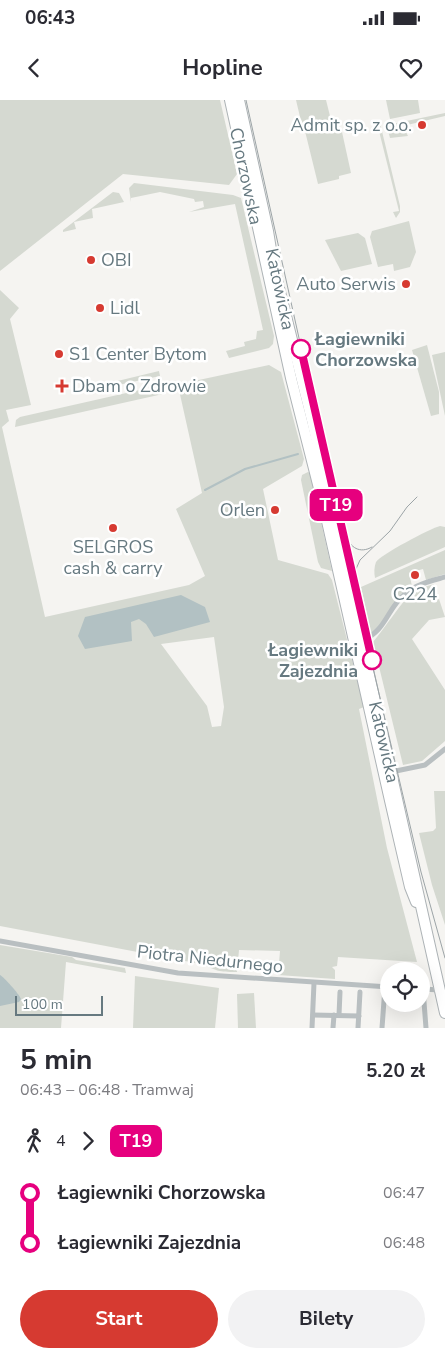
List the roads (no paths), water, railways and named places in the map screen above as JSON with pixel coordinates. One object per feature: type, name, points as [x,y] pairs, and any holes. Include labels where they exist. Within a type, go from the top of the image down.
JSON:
[{"type":"main road","name":"Chorzowska","points":[[230,100],[289,370],[324,508],[351,631]]},
{"type":"main road","name":"Katowicka","points":[[239,100],[268,231],[277,282],[302,375],[445,1013]]},
{"type":"main road","name":"Katowicka","points":[[351,631],[410,887],[422,917]]},
{"type":"street","points":[[362,641],[378,632],[407,592],[419,585],[445,577]]},
{"type":"street","points":[[391,772],[425,764],[445,749]]},
{"type":"street","name":"Piotra Niedurnego","points":[[0,941],[178,973],[380,987]]},
{"type":"street","points":[[312,1028],[314,983]]},
{"type":"street","points":[[430,989],[440,990]]},
{"type":"street","points":[[334,1028],[340,992]]},
{"type":"street","points":[[358,1028],[360,992]]},
{"type":"street","points":[[382,1028],[384,1012]]},
{"type":"street","points":[[424,1012],[426,1028]]},
{"type":"street","points":[[313,1015],[359,1016]]},
{"type":"waterway","points":[[205,490],[245,469],[298,454]]},
{"type":"tram line","points":[[246,100],[364,630],[421,872],[445,958]]},
{"type":"tram line","name":"T19","points":[[301,349],[372,660]]},
{"type":"tram line","points":[[355,579],[356,569],[360,560],[390,531],[407,507],[417,497]]},
{"type":"tram line","points":[[346,535],[350,543],[360,550],[372,547]]},
{"type":"place","name":"Admit sp. z o.o.","points":[[422,125]]},
{"type":"place","name":"OBI","points":[[91,260]]},
{"type":"place","name":"Auto Serwis","points":[[406,284]]},
{"type":"place","name":"Lidl","points":[[100,308]]},
{"type":"place","name":"Łagiewniki Chorzowska","points":[[301,349]]},
{"type":"place","name":"S1 Center Bytom","points":[[59,354]]},
{"type":"place","name":"Dbam o Zdrowie","points":[[62,386]]},
{"type":"place","name":"Orlen","points":[[275,510]]},
{"type":"place","name":"SELGROS cash & carry","points":[[113,528]]},
{"type":"place","name":"C224","points":[[415,575]]},
{"type":"place","name":"Łagiewniki Zajezdnia","points":[[372,660]]}]
